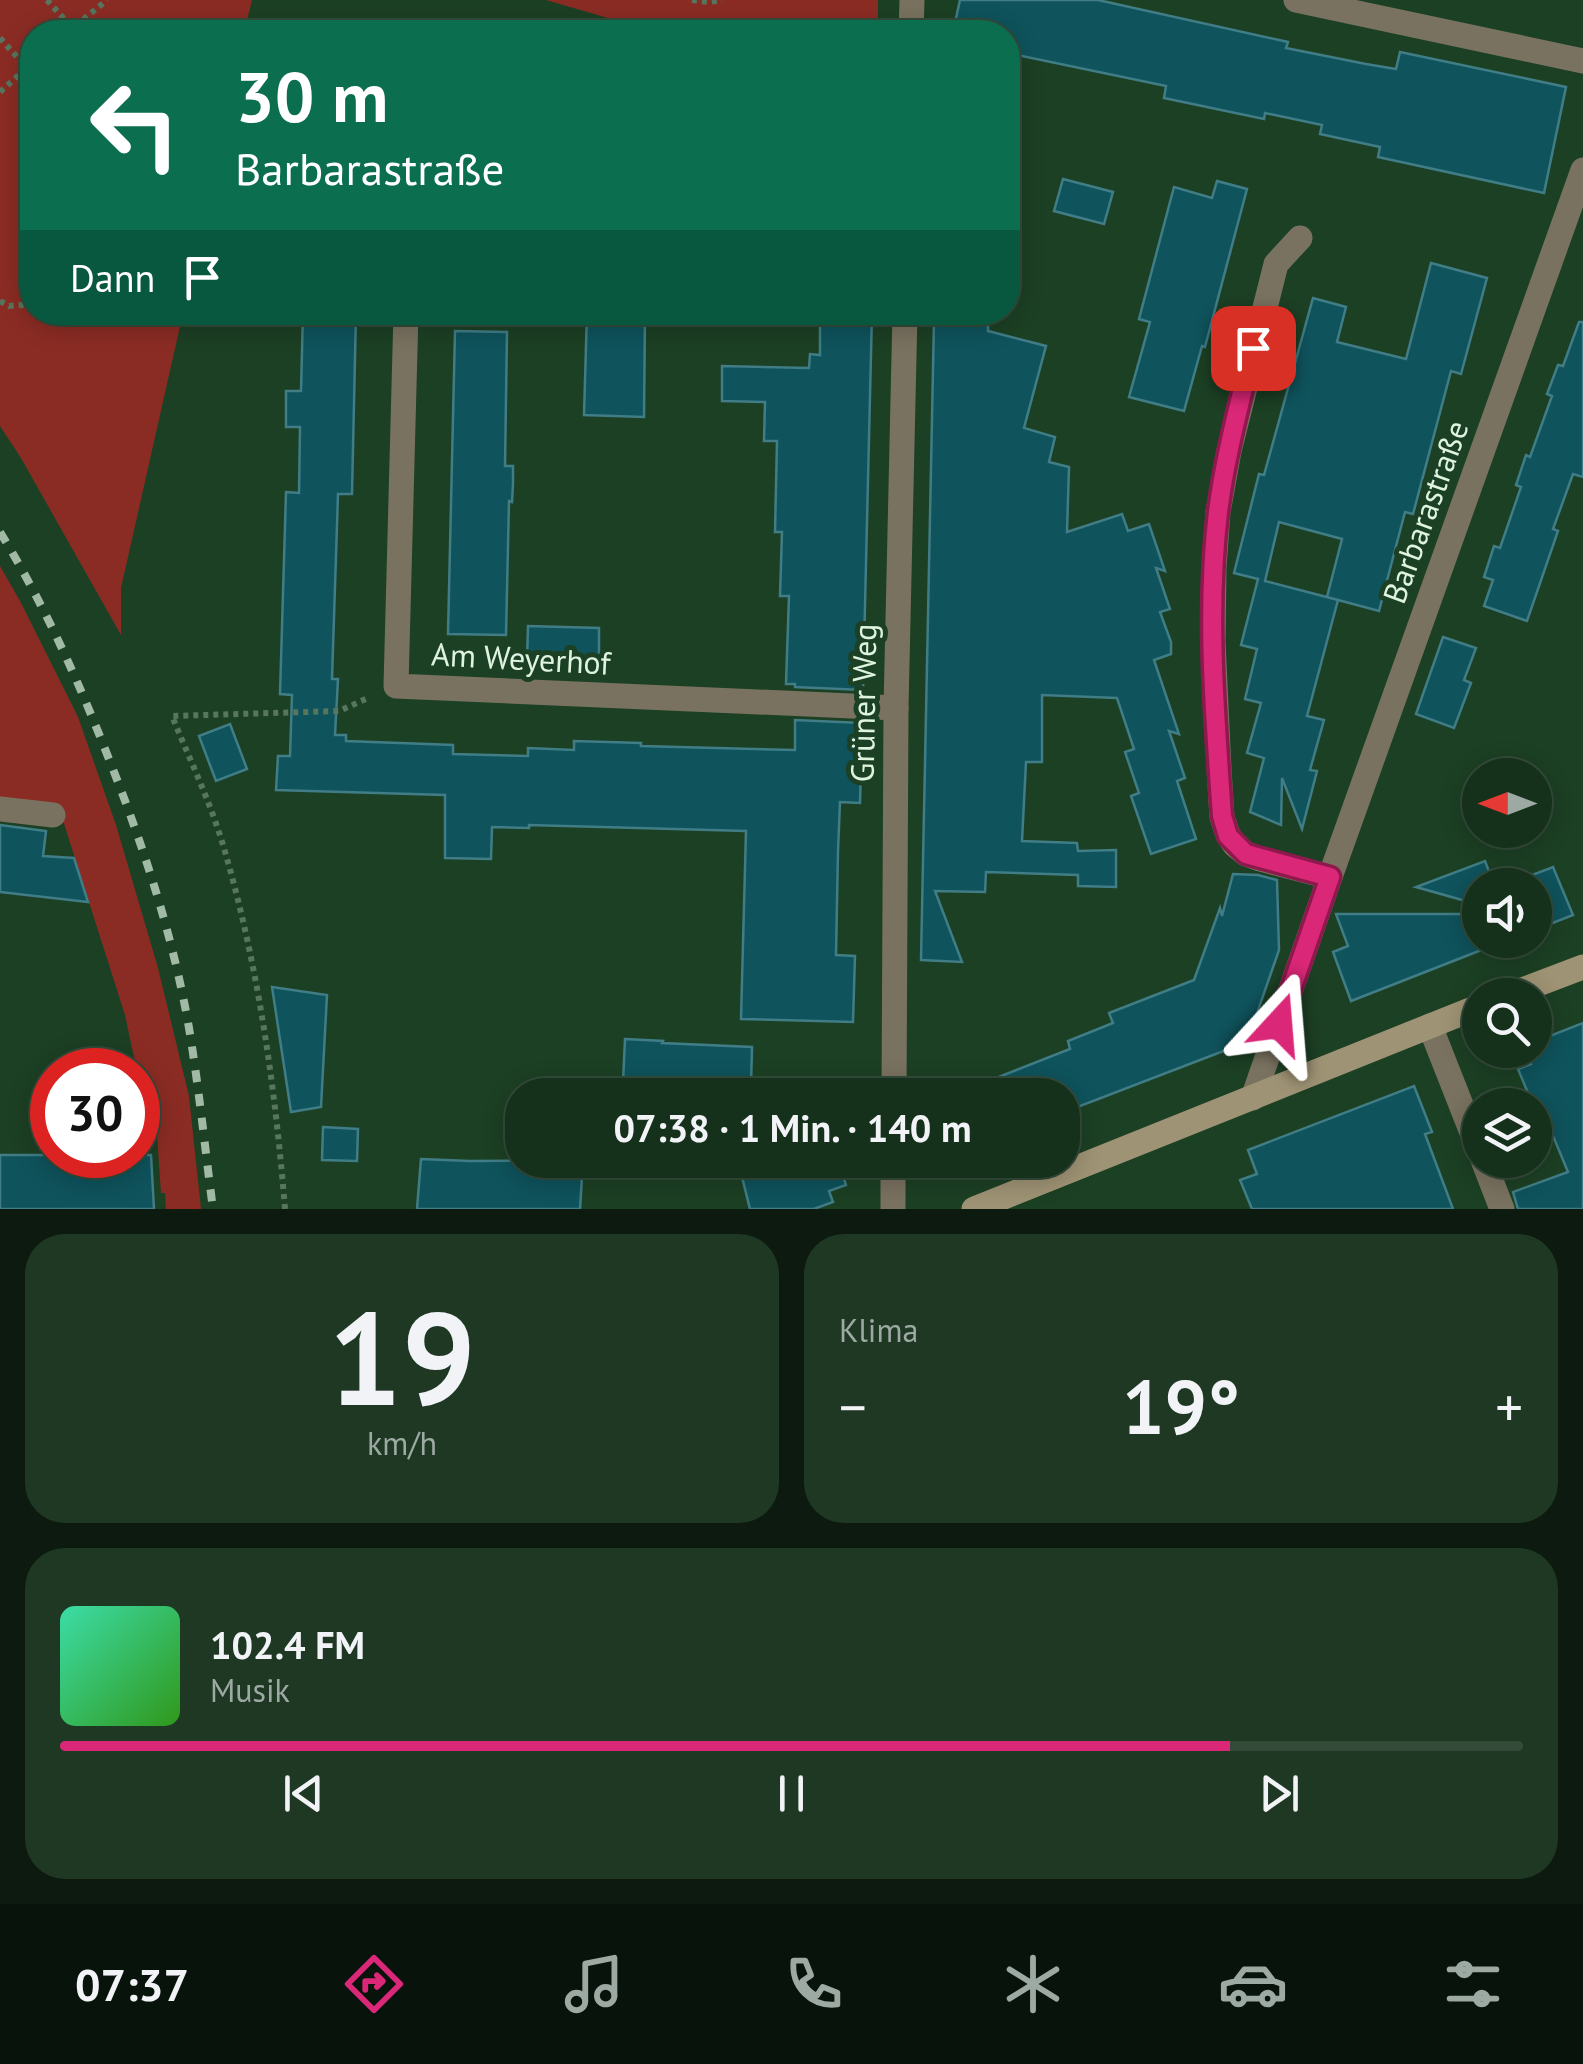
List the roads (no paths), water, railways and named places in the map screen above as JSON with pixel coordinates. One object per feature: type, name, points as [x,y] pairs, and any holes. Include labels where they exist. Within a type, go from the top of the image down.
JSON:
[{"type":"street","points":[[1296,0],[1583,61]]},
{"type":"street","name":"Barbarastraße","points":[[1254,1098],[1583,170]]},
{"type":"street","points":[[1300,238],[1276,264],[1229,451],[1218,512],[1214,642],[1218,769],[1222,816],[1235,845],[1260,859],[1330,877]]},
{"type":"street","name":"Am Weyerhof","points":[[406,325],[396,686],[896,708]]},
{"type":"street","name":"Grüner Weg","points":[[894,1078],[896,708],[905,325]]},
{"type":"street","points":[[0,808],[53,816]]},
{"type":"street","points":[[1552,979],[1583,967]]},
{"type":"street","points":[[974,1209],[1462,1013]]},
{"type":"street","points":[[1430,1026],[1462,1108]]},
{"type":"street","points":[[893,1178],[893,1209]]},
{"type":"street","points":[[1489,1178],[1502,1209]]},
{"type":"railway","points":[[0,532],[43,609],[80,690],[142,848],[174,955],[189,1028],[213,1209]]}]
